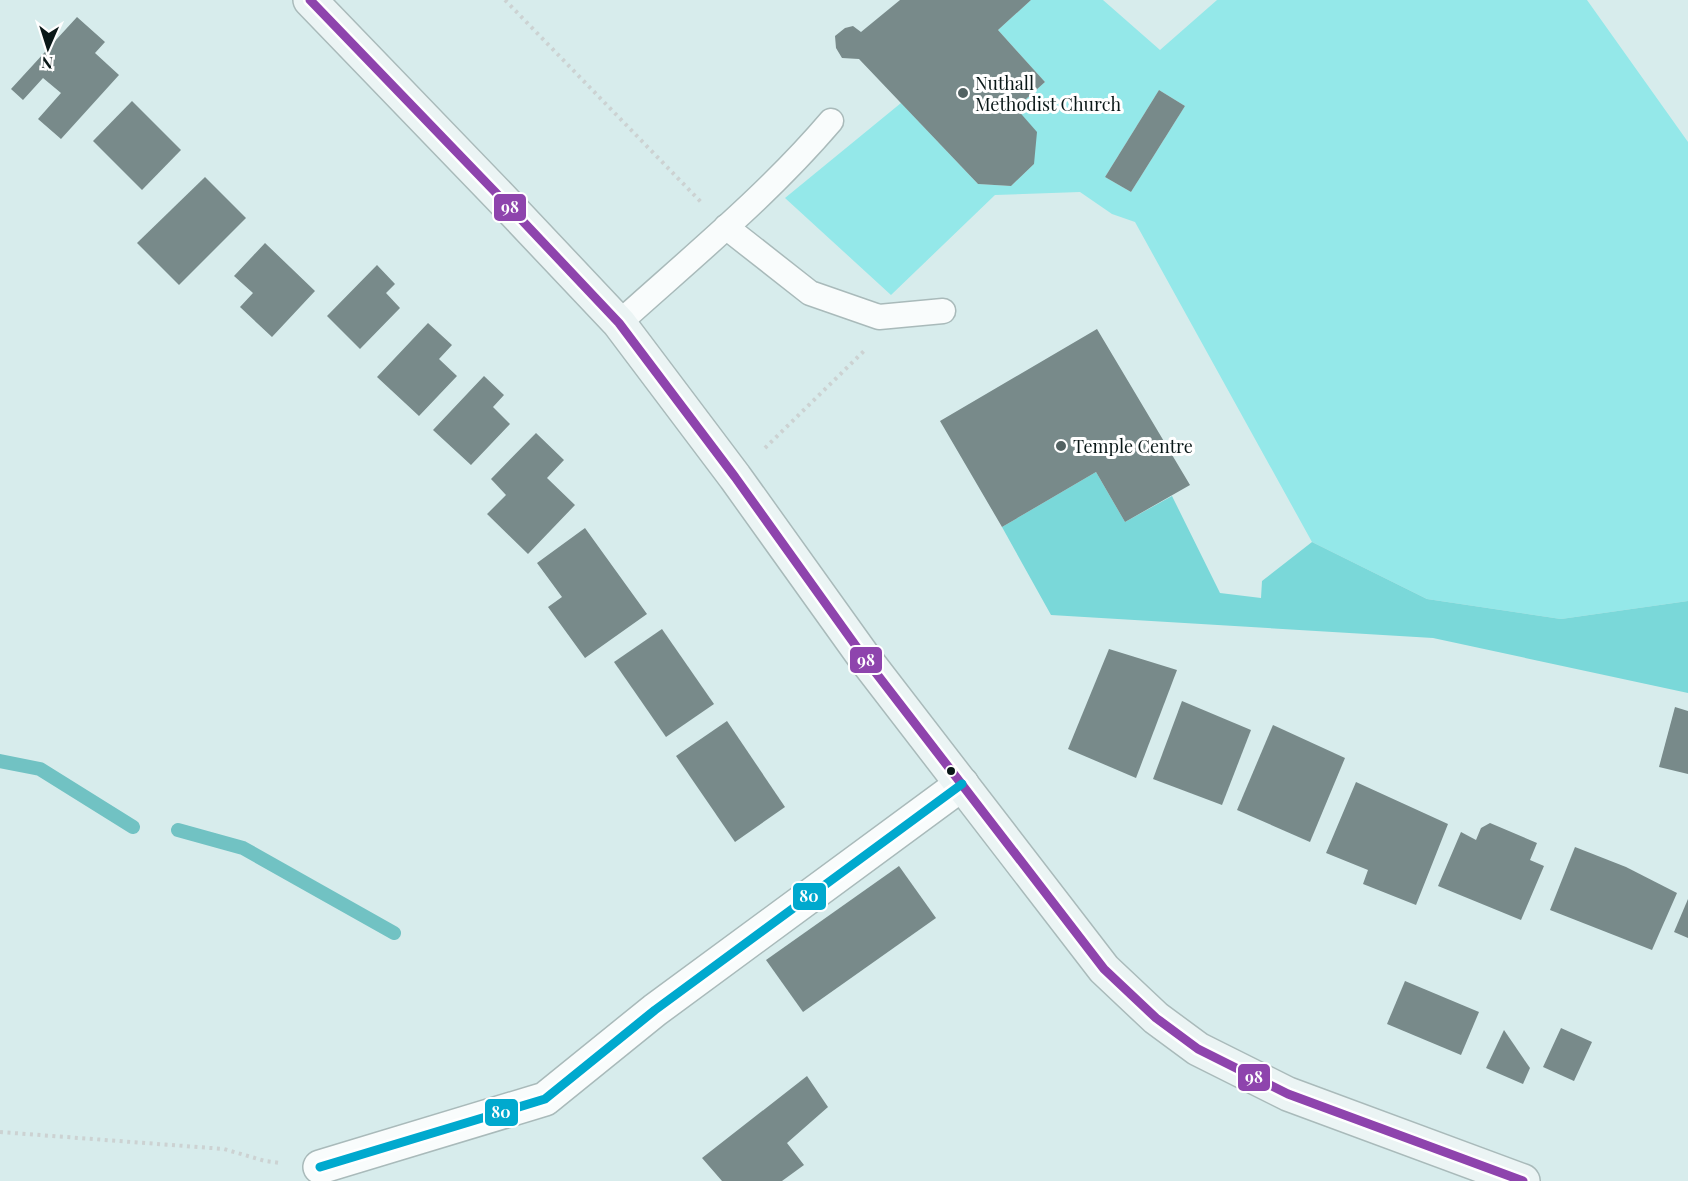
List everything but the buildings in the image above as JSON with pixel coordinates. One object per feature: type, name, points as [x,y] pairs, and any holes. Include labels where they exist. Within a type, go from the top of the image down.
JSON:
[{"type":"main road","points":[[310,0],[619,323],[735,477],[866,660],[1104,969],[1156,1018],[1198,1049],[1288,1094],[1523,1181]]},
{"type":"street","points":[[320,1167],[545,1099],[655,1010],[962,784]]},
{"type":"lane","points":[[619,323],[726,227],[811,145],[831,121]]},
{"type":"lane","points":[[726,227],[810,293],[879,317],[943,311]]},
{"type":"path","points":[[505,0],[726,227]]},
{"type":"path","points":[[735,477],[872,343],[879,317]]},
{"type":"path","points":[[0,1132],[224,1149],[265,1161],[320,1167]]},
{"type":"shaded area","points":[[1031,0],[1103,0],[1160,50],[1217,0],[1587,0],[1688,142],[1688,601],[1561,619],[1427,599],[1312,542],[1135,222],[1112,214],[1080,192],[995,195],[891,295],[785,198],[901,103],[978,184],[1011,186],[1034,164],[1016,108],[1045,82],[998,30]],"holes":[[[1159,90],[1185,106],[1131,192],[1105,177]]]},
{"type":"shaded area","points":[[1096,472],[1125,522],[1172,496],[1220,593],[1261,598],[1262,581],[1312,542],[1427,599],[1561,619],[1688,601],[1688,693],[1433,638],[1051,615],[1002,527]]},
{"type":"waterway","points":[[0,761],[40,769],[133,827]]},
{"type":"waterway","points":[[178,830],[243,848],[394,933]]},
{"type":"transit line","name":"98","points":[[310,0],[619,323],[735,477],[866,660],[1104,969],[1156,1018],[1198,1049],[1288,1094],[1523,1181]]},
{"type":"transit line","name":"80","points":[[320,1167],[545,1099],[655,1010],[962,784]]},
{"type":"place","name":"Nuthall Methodist Church","points":[[963,93]]},
{"type":"place","name":"Temple Centre","points":[[1061,446]]}]
